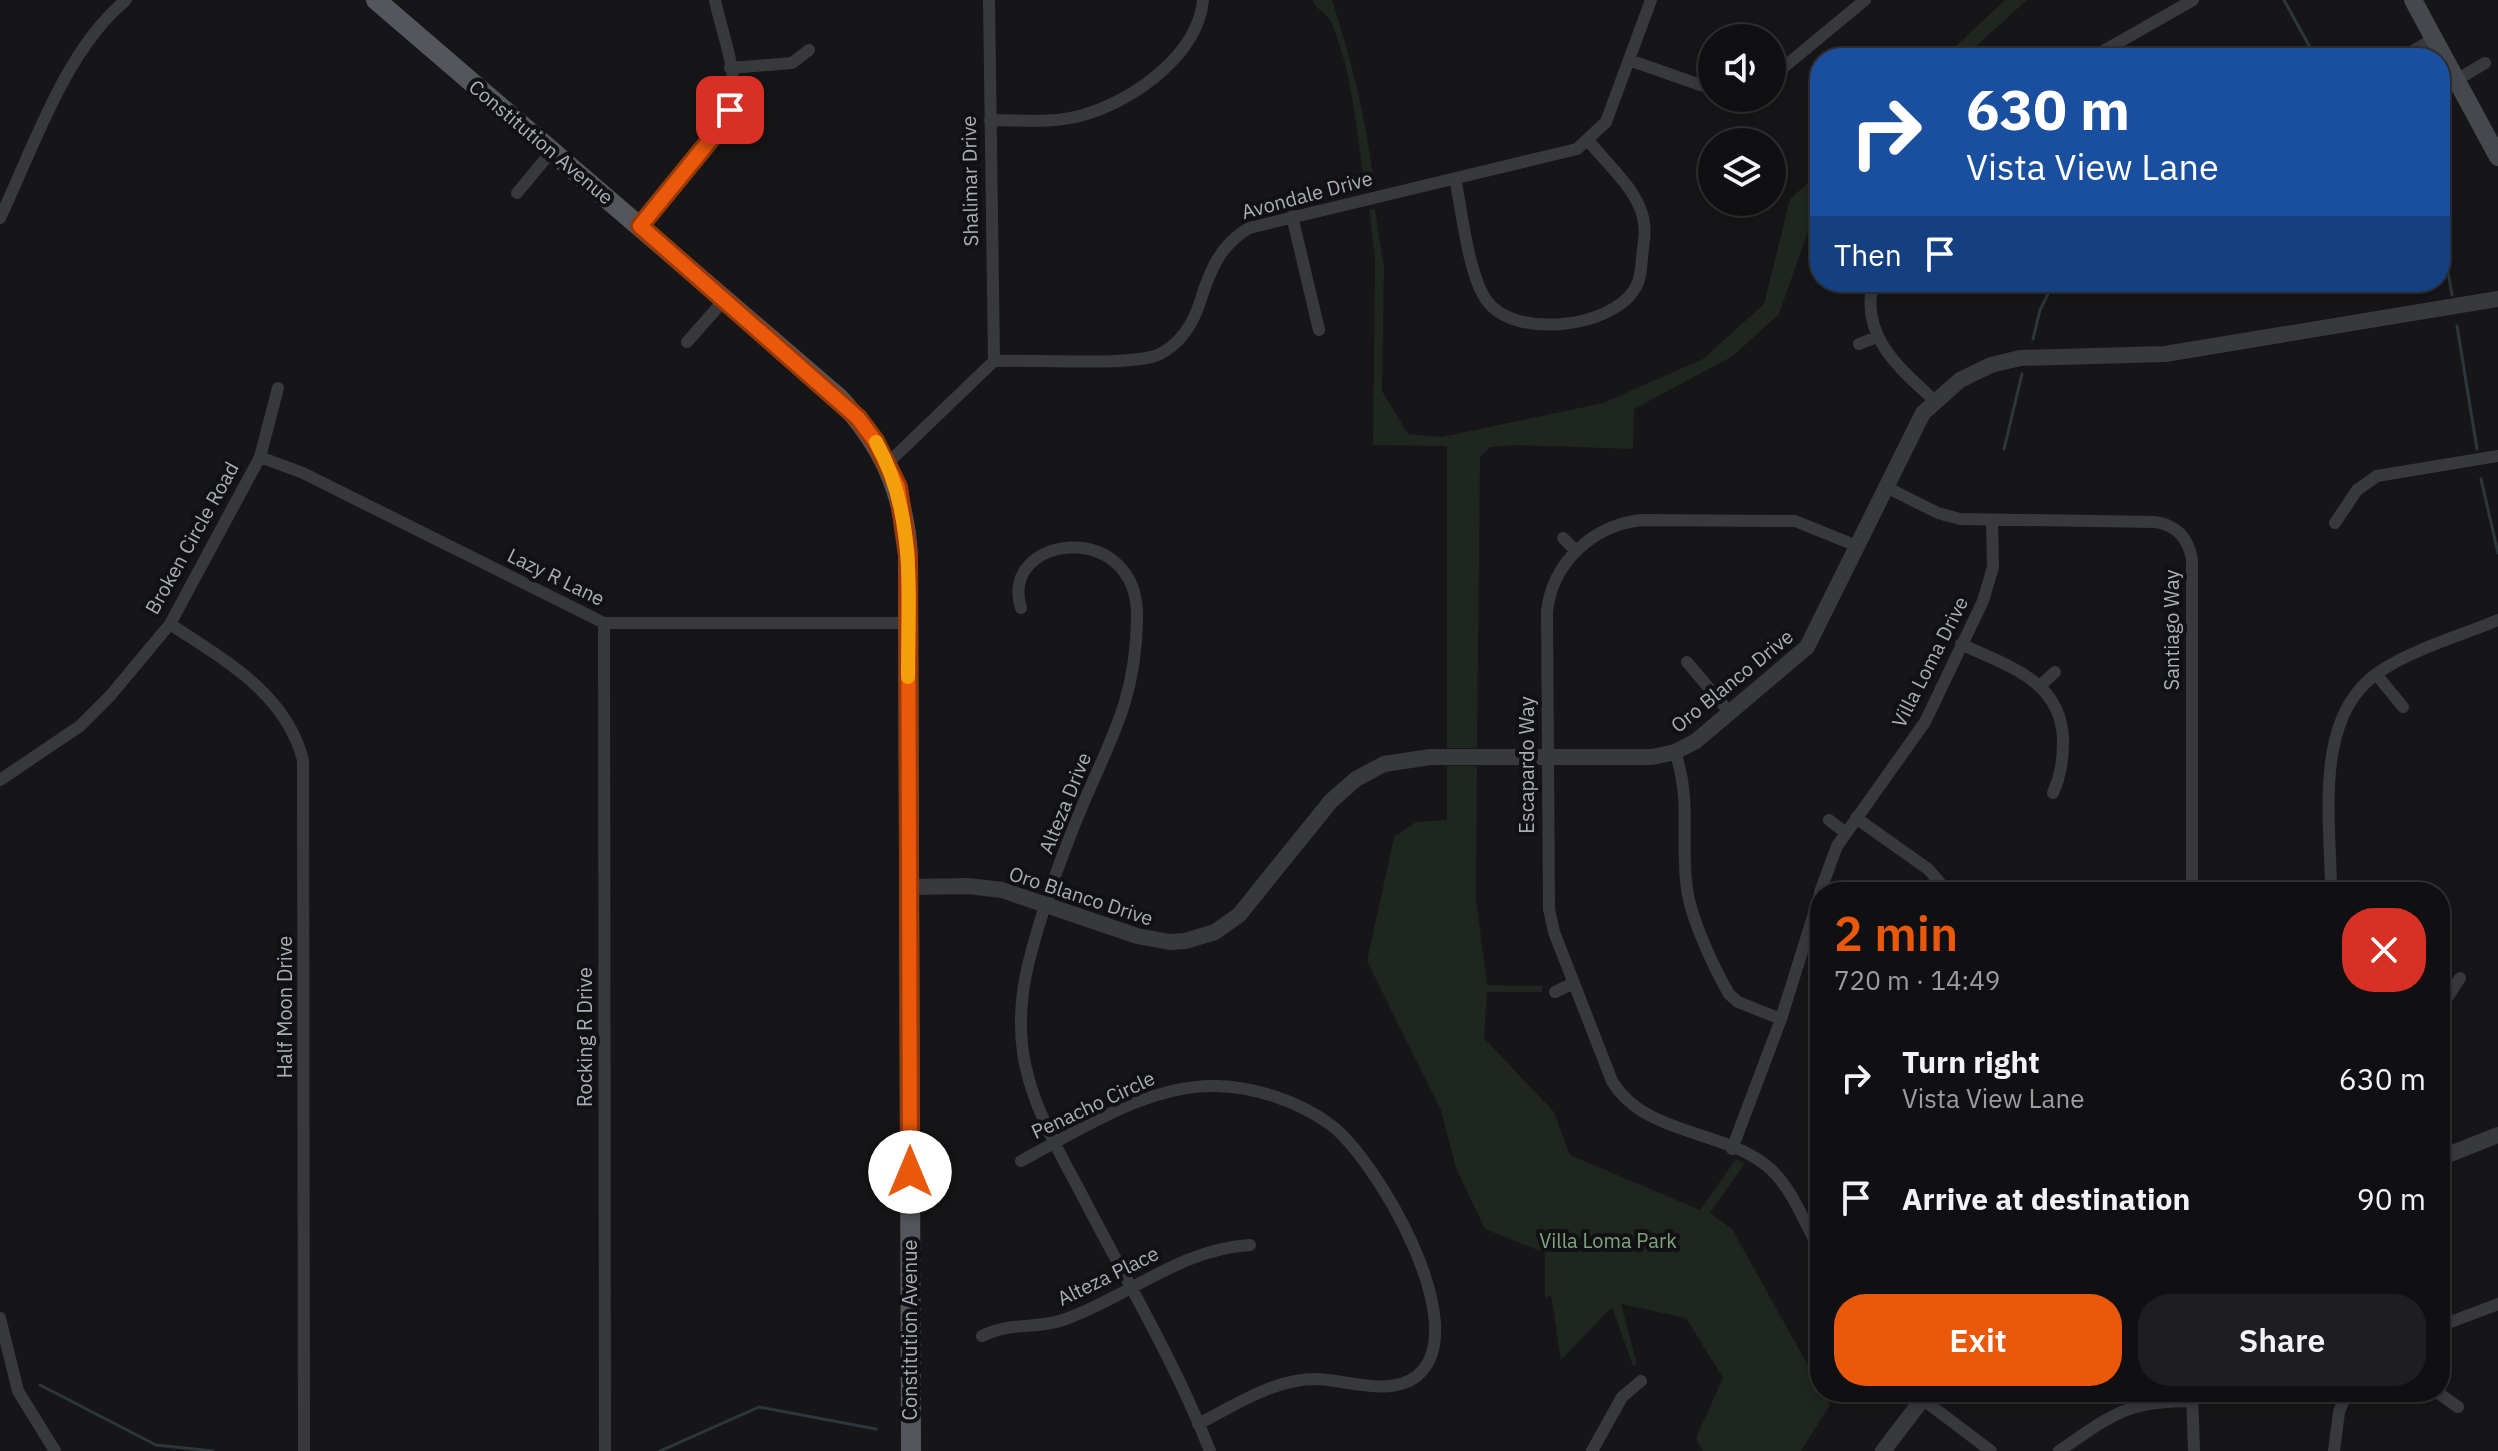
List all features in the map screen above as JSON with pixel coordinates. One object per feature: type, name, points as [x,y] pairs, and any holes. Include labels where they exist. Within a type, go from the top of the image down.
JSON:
[{"type":"main road","name":"Constitution Avenue","points":[[376,0],[839,398],[867,430],[888,463],[898,487],[907,532],[911,1451]]},
{"type":"main road","points":[[2413,0],[2441,48]]},
{"type":"main road","points":[[2450,65],[2498,157]]},
{"type":"street","points":[[0,218],[76,60],[98,26],[126,0]]},
{"type":"street","points":[[640,226],[724,123],[733,97],[715,0]]},
{"type":"street","name":"Shalimar Drive","points":[[989,0],[994,361]]},
{"type":"street","points":[[990,120],[1068,118],[1114,102],[1164,67],[1187,44],[1200,18],[1203,0]]},
{"type":"street","name":"Avondale Drive","points":[[994,361],[1134,359],[1159,354],[1187,331],[1214,263],[1229,242],[1249,228],[1577,149],[1606,122],[1651,0]]},
{"type":"street","points":[[1786,65],[1865,0]]},
{"type":"street","points":[[2109,48],[2193,0]]},
{"type":"street","points":[[2418,48],[2435,38]]},
{"type":"street","points":[[730,68],[792,63],[809,50]]},
{"type":"street","points":[[1629,60],[1698,84]]},
{"type":"street","points":[[2458,79],[2485,63]]},
{"type":"street","points":[[1455,178],[1477,277],[1494,309],[1514,320],[1540,326],[1602,314],[1620,306],[1636,288],[1645,230],[1637,201],[1588,140]]},
{"type":"street","points":[[517,193],[552,151]]},
{"type":"street","points":[[1292,216],[1319,330]]},
{"type":"street","points":[[1872,292],[1870,311],[1877,337],[1894,362],[1934,400]]},
{"type":"street","points":[[687,342],[725,299]]},
{"type":"street","name":"Oro Blanco Drive","points":[[909,887],[983,887],[1049,904],[1157,941],[1202,937],[1239,915],[1331,801],[1371,770],[1411,758],[1635,757],[1675,752],[1696,741],[1807,647],[1886,487],[1934,400],[1960,380],[2004,361],[2165,354],[2498,299]]},
{"type":"street","points":[[1859,344],[1877,337]]},
{"type":"street","points":[[888,463],[994,361]]},
{"type":"street","name":"Broken Circle Road","points":[[0,780],[84,722],[170,624],[260,457],[278,388]]},
{"type":"street","points":[[2335,523],[2357,490],[2377,476],[2498,456]]},
{"type":"street","name":"Lazy R Lane","points":[[260,457],[303,473],[604,623],[908,623]]},
{"type":"street","name":"Santiago Way","points":[[1886,487],[1949,517],[2155,522],[2173,526],[2186,540],[2192,559],[2192,882]]},
{"type":"street","name":"Escapardo Way","points":[[1810,1233],[1775,1173],[1757,1159],[1645,1113],[1625,1099],[1612,1081],[1554,932],[1549,909],[1549,597],[1558,574],[1576,551],[1609,527],[1641,520],[1795,521],[1857,546]]},
{"type":"street","name":"Villa Loma Drive","points":[[1823,882],[1831,858],[1846,833],[1917,735],[1961,644],[1991,578],[1992,520]]},
{"type":"street","points":[[1563,538],[1576,551]]},
{"type":"street","name":"Alteza Drive","points":[[1021,608],[1017,593],[1030,565],[1049,551],[1072,546],[1097,551],[1119,564],[1133,585],[1138,610],[1137,656],[1126,705],[1079,814],[1049,904],[1027,973],[1021,1033],[1029,1080],[1055,1143],[1210,1451]]},
{"type":"street","points":[[2331,882],[2333,743],[2349,704],[2376,674],[2498,620]]},
{"type":"street","name":"Rocking R Drive","points":[[604,623],[605,1451]]},
{"type":"street","name":"Half Moon Drive","points":[[170,624],[234,666],[278,707],[297,739],[303,760],[304,1451]]},
{"type":"street","points":[[1961,644],[2041,685],[2054,702],[2062,726],[2062,772],[2053,793]]},
{"type":"street","points":[[1687,662],[1730,713]]},
{"type":"street","points":[[2041,685],[2055,672]]},
{"type":"street","points":[[2376,674],[2403,707]]},
{"type":"street","points":[[1675,752],[1686,786],[1686,878],[1694,914],[1729,994],[1738,1002],[1781,1019]]},
{"type":"street","points":[[1856,818],[1928,869],[1939,882]]},
{"type":"street","points":[[1829,820],[1846,833]]},
{"type":"street","name":"Villa Loma Drive","points":[[1732,1149],[1781,1019],[1810,925]]},
{"type":"street","points":[[2450,993],[2460,978]]},
{"type":"street","points":[[1555,992],[1574,983]]},
{"type":"street","name":"Penacho Circle","points":[[1021,1161],[1141,1101],[1170,1091],[1201,1086],[1249,1090],[1302,1108],[1332,1126],[1373,1170],[1390,1198],[1423,1274],[1435,1321],[1435,1347],[1426,1366],[1417,1376],[1396,1385],[1317,1379],[1280,1384],[1198,1424]]},
{"type":"street","points":[[2450,1154],[2498,1135]]},
{"type":"street","name":"Alteza Place","points":[[982,1336],[1003,1326],[1063,1321],[1212,1249],[1250,1245]]},
{"type":"street","points":[[2450,1322],[2498,1304]]},
{"type":"street","points":[[0,1318],[18,1391],[55,1451]]},
{"type":"street","points":[[1592,1451],[1622,1397],[1641,1381]]},
{"type":"street","points":[[2450,1401],[2458,1407]]},
{"type":"street","points":[[1883,1451],[1916,1402]]},
{"type":"street","points":[[1931,1402],[1991,1451]]},
{"type":"street","points":[[2059,1451],[2103,1419],[2127,1407],[2149,1402]]},
{"type":"street","points":[[2193,1402],[2194,1451]]},
{"type":"street","points":[[2334,1451],[2343,1402]]},
{"type":"green space","points":[[1313,0],[1332,0],[1346,46],[1371,162],[1374,186],[1365,189],[1345,64],[1330,20]]},
{"type":"green space","points":[[2005,0],[2027,0],[1974,48],[1954,48]]},
{"type":"green space","points":[[1810,181],[1810,229],[1779,314],[1733,356],[1634,409],[1633,449],[1517,445],[1490,447],[1480,457],[1477,748],[1447,748],[1447,446],[1373,445],[1375,259],[1369,210],[1375,209],[1384,267],[1382,391],[1408,434],[1442,437],[1603,403],[1703,359],[1764,304],[1790,199]]},
{"type":"green space","name":"Villa Loma Park","points":[[1447,766],[1477,766],[1476,898],[1487,985],[1542,986],[1542,992],[1487,992],[1484,1038],[1554,1112],[1570,1155],[1700,1210],[1736,1159],[1745,1163],[1710,1213],[1732,1229],[1810,1369],[1810,1402],[1828,1402],[1830,1405],[1801,1451],[1703,1451],[1696,1438],[1723,1378],[1686,1318],[1621,1304],[1637,1364],[1633,1366],[1612,1307],[1561,1360],[1551,1295],[1545,1298],[1545,1253],[1485,1229],[1456,1168],[1441,1110],[1367,961],[1394,837],[1416,822],[1447,820]]},
{"type":"waterway","points":[[2284,0],[2310,48]]},
{"type":"waterway","points":[[2450,283],[2452,295]]},
{"type":"waterway","points":[[2033,339],[2040,310],[2049,292]]},
{"type":"waterway","points":[[2457,326],[2477,449]]},
{"type":"waterway","points":[[2004,449],[2022,374]]},
{"type":"waterway","points":[[2481,479],[2498,553]]},
{"type":"waterway","points":[[40,1385],[156,1445],[213,1451]]},
{"type":"waterway","points":[[660,1451],[759,1407],[876,1429]]},
{"type":"slow traffic","points":[[876,442],[898,487],[907,532],[908,677]]},
{"type":"route","points":[[730,110],[724,123],[640,226],[839,398],[875,441],[898,487],[908,555],[910,1172]]}]
